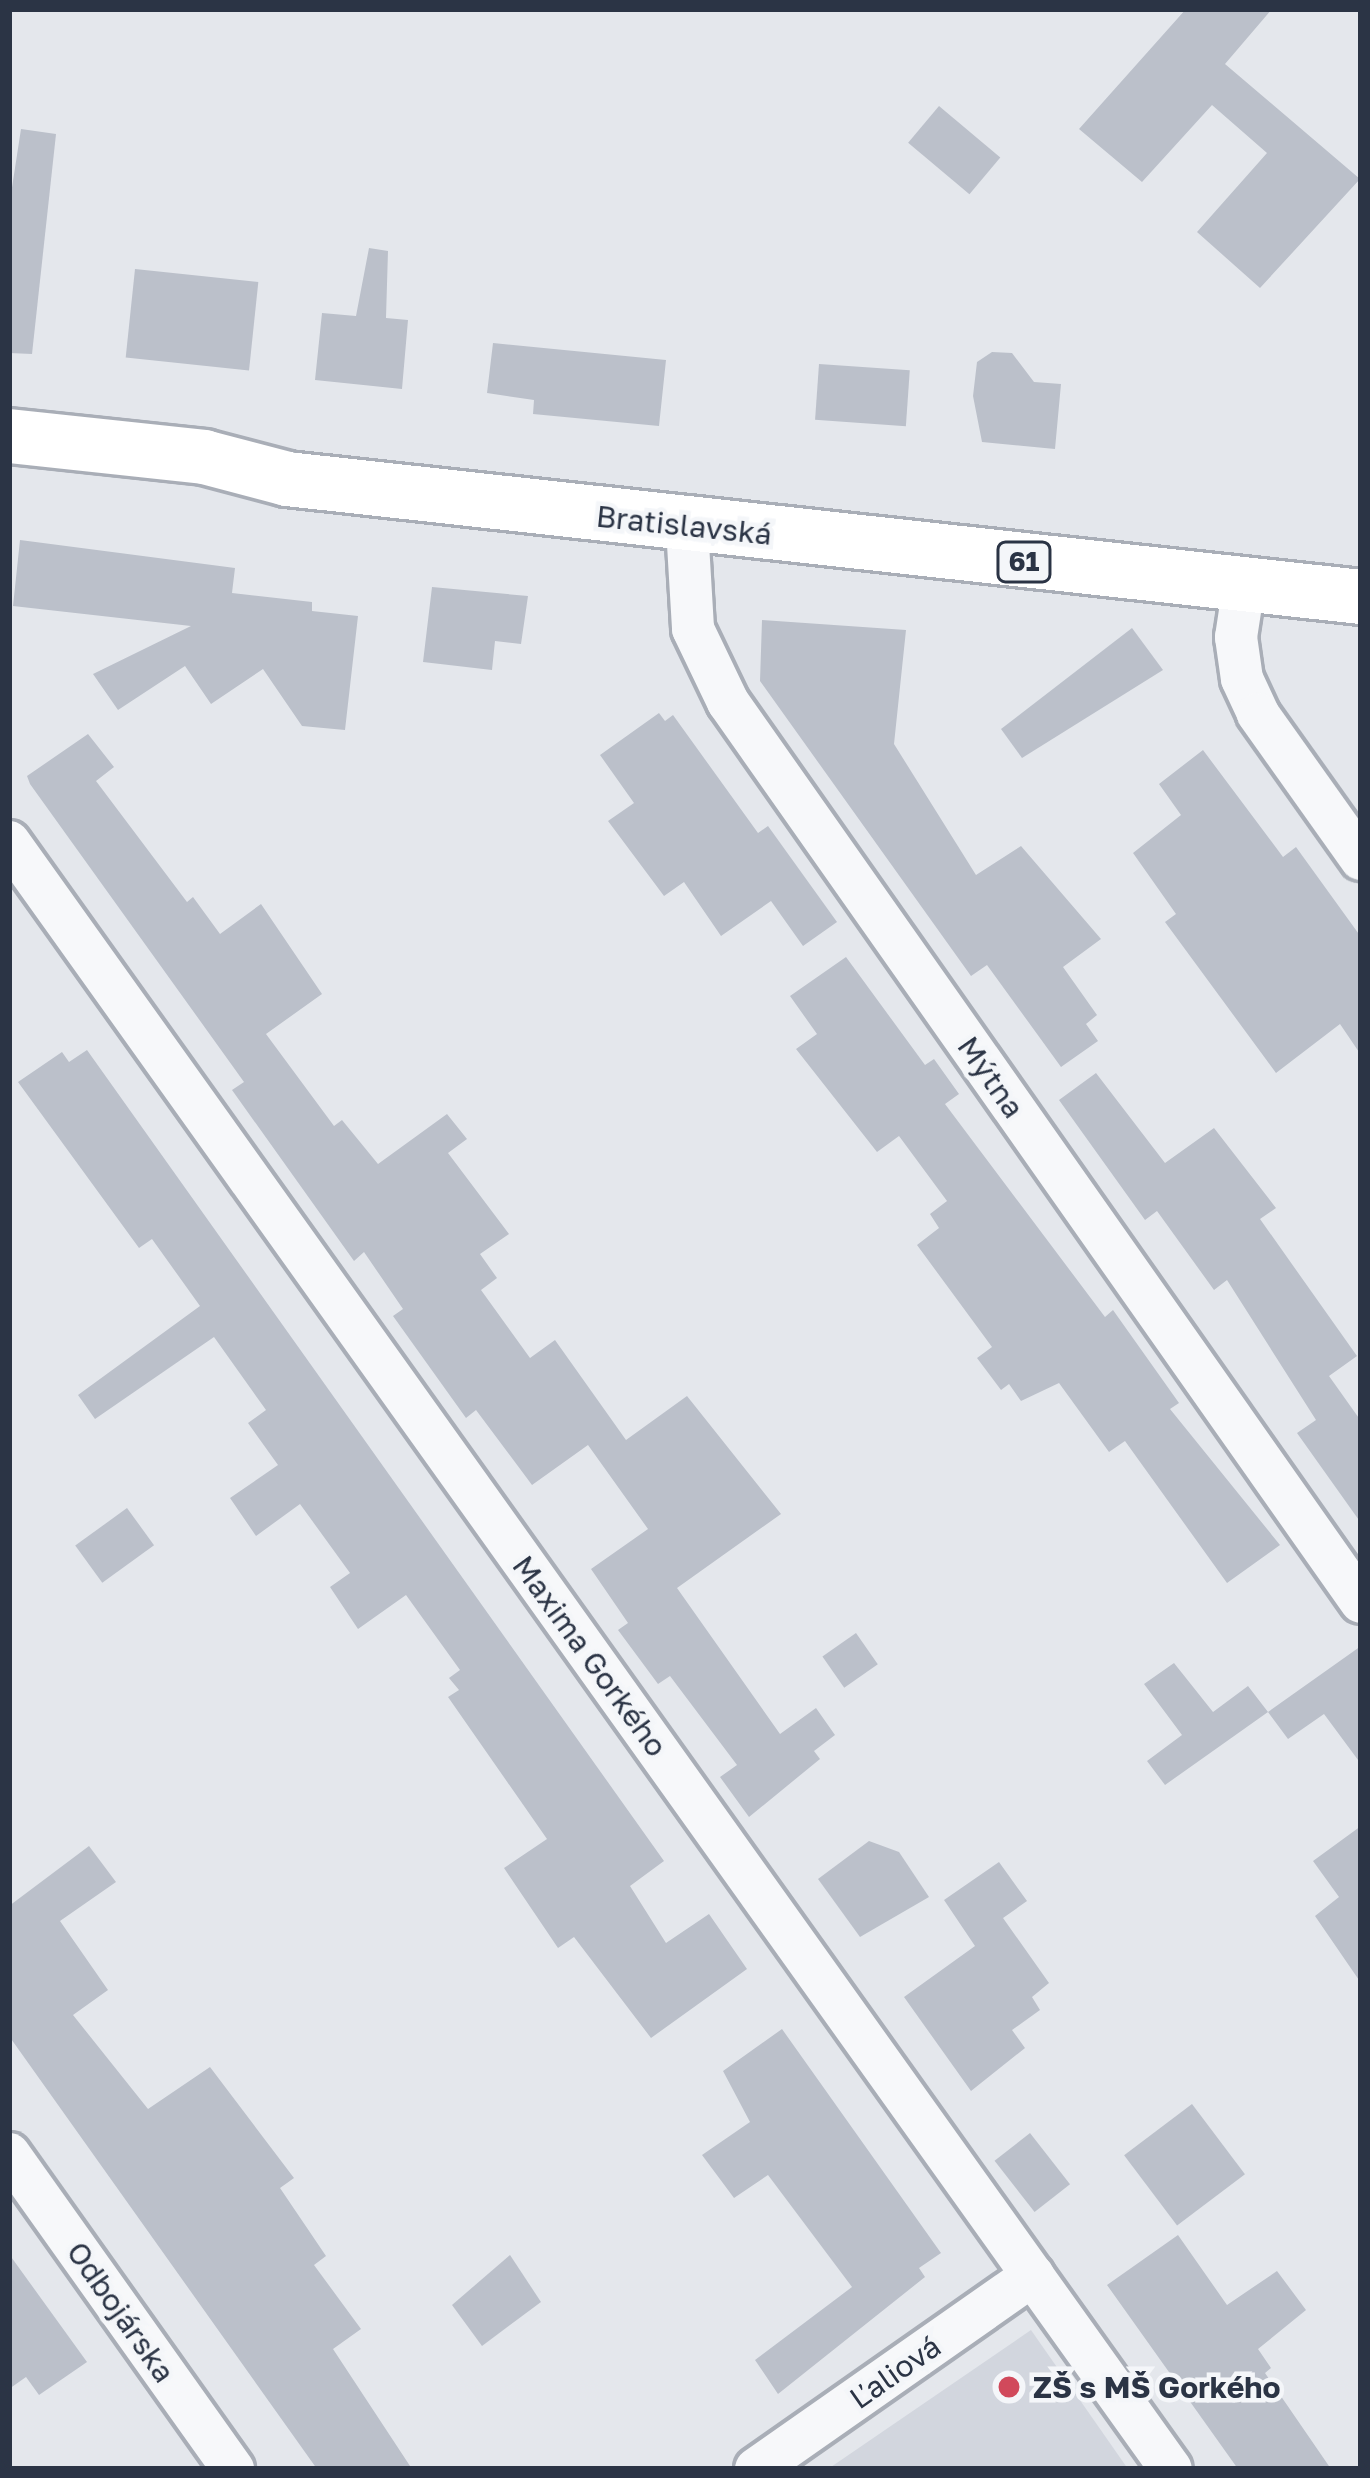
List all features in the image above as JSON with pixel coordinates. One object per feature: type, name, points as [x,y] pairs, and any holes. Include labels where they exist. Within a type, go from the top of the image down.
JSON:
[{"type":"main road","name":"Bratislavská","points":[[9,436],[687,526],[1361,597]]},
{"type":"street","name":"Mýtna","points":[[687,526],[693,629],[728,702],[1361,1601]]},
{"type":"street","points":[[1244,585],[1236,638],[1242,680],[1350,843]]},
{"type":"street","name":"Maxima Gorkého","points":[[9,842],[1171,2469]]},
{"type":"street","name":"Odbojárska","points":[[9,2154],[233,2469]]},
{"type":"street","name":"Ľaliová","points":[[756,2469],[1033,2276]]},
{"type":"shaded area","name":"ZŠ s MŠ Gorkého","points":[[1031,2330],[1128,2469],[828,2469]]},
{"type":"building","points":[[1186,9],[1272,9],[1225,64],[1360,179],[1260,288],[1197,232],[1267,153],[1212,105],[1142,182],[1079,129]]},
{"type":"building","points":[[939,106],[1000,157],[969,194],[908,143]]},
{"type":"building","points":[[21,129],[56,134],[32,354],[9,353],[9,207]]},
{"type":"building","points":[[369,248],[388,251],[386,318],[408,320],[402,389],[315,380],[322,313],[356,316]]},
{"type":"building","points":[[135,269],[258,282],[249,370],[126,358]]},
{"type":"building","points":[[493,343],[666,360],[659,426],[533,414],[534,400],[487,393]]},
{"type":"building","points":[[992,352],[1012,353],[1034,382],[1061,384],[1055,449],[982,442],[973,396],[977,362]]},
{"type":"building","points":[[819,364],[910,370],[906,426],[815,420]]},
{"type":"building","points":[[20,540],[235,568],[232,593],[312,602],[312,611],[358,616],[345,730],[302,726],[263,669],[211,704],[185,666],[118,710],[93,674],[191,626],[13,606]]},
{"type":"building","points":[[432,587],[528,596],[521,644],[495,641],[492,670],[423,662]]},
{"type":"building","points":[[762,620],[906,630],[894,744],[976,875],[1021,846],[1101,939],[1063,967],[1097,1015],[1086,1024],[1098,1041],[1061,1067],[987,965],[971,976],[760,681]]},
{"type":"building","points":[[1132,628],[1163,670],[1022,758],[1001,729]]},
{"type":"building","points":[[659,713],[665,721],[673,715],[758,833],[768,826],[837,922],[803,946],[771,901],[721,936],[684,882],[664,896],[608,821],[634,803],[600,755]]},
{"type":"building","points":[[88,734],[114,767],[96,781],[187,902],[193,897],[220,934],[261,904],[322,994],[266,1034],[334,1126],[342,1120],[378,1164],[447,1114],[467,1139],[448,1153],[509,1234],[480,1254],[497,1278],[481,1290],[530,1358],[555,1340],[626,1440],[687,1396],[781,1514],[677,1588],[780,1734],[816,1708],[835,1735],[814,1751],[820,1759],[749,1817],[720,1777],[737,1765],[670,1676],[658,1684],[618,1630],[628,1623],[591,1569],[648,1529],[588,1445],[532,1485],[476,1410],[466,1418],[393,1316],[403,1309],[364,1252],[354,1261],[232,1090],[244,1082],[30,784],[27,776]]},
{"type":"building","points":[[1203,750],[1283,857],[1296,847],[1361,937],[1361,1055],[1340,1024],[1276,1073],[1165,922],[1176,914],[1133,853],[1181,815],[1159,784]]},
{"type":"building","points":[[846,957],[925,1065],[934,1059],[959,1094],[945,1104],[1105,1317],[1113,1310],[1179,1403],[1170,1409],[1280,1545],[1227,1583],[1125,1441],[1109,1452],[1059,1383],[1021,1401],[1009,1384],[1001,1390],[977,1358],[992,1347],[917,1245],[939,1228],[930,1214],[947,1201],[899,1136],[877,1152],[796,1049],[817,1034],[790,996]]},
{"type":"building","points":[[87,1050],[664,1861],[630,1886],[666,1943],[709,1914],[747,1969],[651,2038],[574,1937],[558,1948],[504,1868],[547,1839],[448,1697],[459,1690],[449,1678],[460,1670],[406,1595],[358,1629],[330,1587],[350,1573],[300,1504],[256,1536],[230,1498],[278,1465],[248,1423],[266,1410],[214,1337],[95,1419],[78,1395],[200,1306],[152,1239],[139,1248],[18,1082],[62,1052],[69,1062]]},
{"type":"building","points":[[1096,1073],[1165,1163],[1214,1128],[1276,1208],[1260,1219],[1357,1356],[1329,1376],[1361,1421],[1361,1523],[1297,1433],[1316,1420],[1227,1280],[1214,1290],[1157,1211],[1145,1220],[1059,1100]]},
{"type":"building","points":[[127,1508],[154,1545],[102,1583],[75,1546]]},
{"type":"building","points":[[856,1633],[878,1664],[844,1688],[822,1657]]},
{"type":"building","points":[[1361,1646],[1361,1764],[1324,1714],[1288,1739],[1268,1712]]},
{"type":"building","points":[[1174,1663],[1213,1712],[1248,1686],[1268,1712],[1165,1785],[1147,1761],[1182,1735],[1144,1684]]},
{"type":"building","points":[[1361,1826],[1361,1983],[1315,1916],[1339,1897],[1313,1861]]},
{"type":"building","points":[[869,1841],[899,1852],[929,1897],[860,1937],[818,1879]]},
{"type":"building","points":[[89,1846],[116,1882],[60,1921],[108,1990],[73,2015],[148,2109],[210,2067],[294,2178],[280,2188],[326,2256],[314,2265],[361,2329],[333,2349],[412,2469],[317,2469],[9,2036],[9,1906]]},
{"type":"building","points":[[999,1862],[1027,1901],[1003,1918],[1049,1983],[1032,1997],[1040,2010],[1012,2030],[1025,2048],[971,2091],[904,1997],[975,1946],[944,1900]]},
{"type":"building","points":[[782,2029],[941,2253],[919,2268],[925,2277],[778,2394],[755,2360],[852,2287],[768,2175],[734,2198],[702,2155],[750,2122],[723,2071]]},
{"type":"building","points":[[1192,2104],[1245,2174],[1177,2225],[1124,2155]]},
{"type":"building","points":[[1030,2133],[1070,2184],[1035,2212],[995,2161]]},
{"type":"building","points":[[1178,2235],[1227,2305],[1277,2271],[1306,2310],[1258,2349],[1271,2368],[1265,2373],[1331,2469],[1238,2469],[1107,2285]]},
{"type":"building","points":[[9,2254],[87,2362],[39,2395],[26,2377],[9,2389]]},
{"type":"building","points":[[510,2255],[541,2302],[482,2346],[452,2305]]},
{"type":"place","name":"ZŠ s MŠ Gorkého","points":[[1009,2387]]}]
